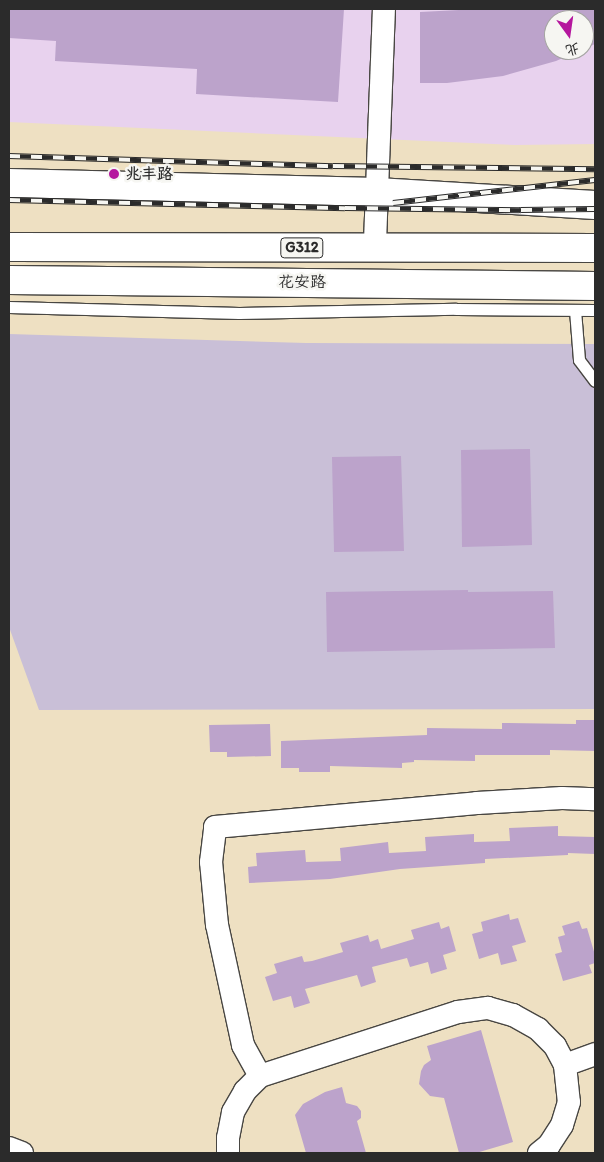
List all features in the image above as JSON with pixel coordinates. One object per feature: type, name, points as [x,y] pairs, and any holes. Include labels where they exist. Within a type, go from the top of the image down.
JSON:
[{"type":"highway","points":[[9,183],[377,192],[595,205]]},
{"type":"highway","name":"花安路","points":[[9,247],[595,248]]},
{"type":"highway","name":"花安路","points":[[9,280],[595,286]]},
{"type":"street","points":[[375,242],[384,9]]},
{"type":"street","points":[[260,1076],[244,1045],[217,925],[211,862],[215,827],[477,803],[562,798],[595,799]]},
{"type":"street","points":[[228,1153],[228,1138],[233,1112],[245,1091],[260,1076],[458,1012],[488,1008],[513,1015],[538,1030],[555,1046],[565,1065],[569,1102],[562,1125],[549,1145],[539,1153]]},
{"type":"street","points":[[565,1065],[595,1054]]},
{"type":"street","points":[[9,1148],[22,1153]]},
{"type":"lane","points":[[9,307],[239,313],[595,310]]},
{"type":"lane","points":[[575,310],[579,360],[595,381]]},
{"type":"shaded area","points":[[9,9],[595,9],[595,144],[515,145],[9,122]]},
{"type":"shaded area","points":[[9,334],[306,343],[595,344],[595,709],[39,710],[9,627]]},
{"type":"building","points":[[9,9],[344,9],[338,102],[196,94],[197,69],[55,61],[56,41],[9,38]]},
{"type":"building","points":[[478,9],[595,9],[595,44],[594,10],[544,10],[544,60],[558,60],[503,76],[447,83],[420,83],[420,12]]},
{"type":"building","points":[[530,449],[532,545],[462,547],[461,450]]},
{"type":"building","points":[[401,456],[404,551],[334,552],[332,457]]},
{"type":"building","points":[[468,590],[468,592],[553,591],[555,648],[327,652],[326,592]]},
{"type":"building","points":[[576,720],[595,720],[595,751],[550,750],[550,755],[475,755],[475,761],[414,760],[414,762],[402,763],[402,768],[330,766],[330,772],[299,772],[299,768],[281,768],[281,741],[427,735],[427,728],[502,729],[502,723],[576,724]]},
{"type":"building","points":[[270,724],[271,756],[227,757],[227,752],[210,752],[209,725]]},
{"type":"building","points":[[558,826],[558,836],[595,837],[595,854],[568,853],[568,855],[485,859],[485,863],[400,869],[330,879],[249,883],[248,867],[257,866],[256,853],[305,850],[306,862],[341,861],[340,848],[388,842],[389,853],[426,851],[425,837],[474,834],[474,842],[510,841],[509,828]]},
{"type":"building","points":[[509,914],[510,920],[518,918],[526,942],[512,946],[517,961],[501,965],[498,953],[479,959],[472,934],[483,931],[481,922]]},
{"type":"building","points":[[579,921],[582,929],[587,928],[595,955],[595,963],[589,965],[592,973],[563,981],[555,954],[562,952],[558,937],[565,935],[562,926]]},
{"type":"building","points":[[439,922],[441,929],[449,926],[456,951],[443,955],[447,969],[431,974],[428,962],[410,967],[407,958],[372,967],[376,982],[361,987],[357,975],[305,989],[310,1003],[294,1008],[291,996],[273,1001],[265,977],[277,973],[274,964],[302,956],[304,962],[312,961],[343,952],[340,943],[368,935],[370,942],[378,939],[381,949],[414,939],[411,930]]},
{"type":"building","points":[[481,1030],[513,1142],[476,1153],[459,1153],[444,1098],[430,1096],[419,1084],[421,1071],[424,1065],[431,1060],[427,1046]]},
{"type":"building","points":[[342,1087],[346,1103],[357,1106],[361,1111],[361,1118],[357,1121],[366,1153],[306,1153],[295,1115],[303,1104],[325,1092]]},
{"type":"railway","points":[[9,156],[333,166],[595,169]]},
{"type":"railway","points":[[393,203],[595,180]]},
{"type":"railway","points":[[9,200],[345,208],[595,209]]},
{"type":"place","name":"兆丰路","points":[[114,174]]}]
